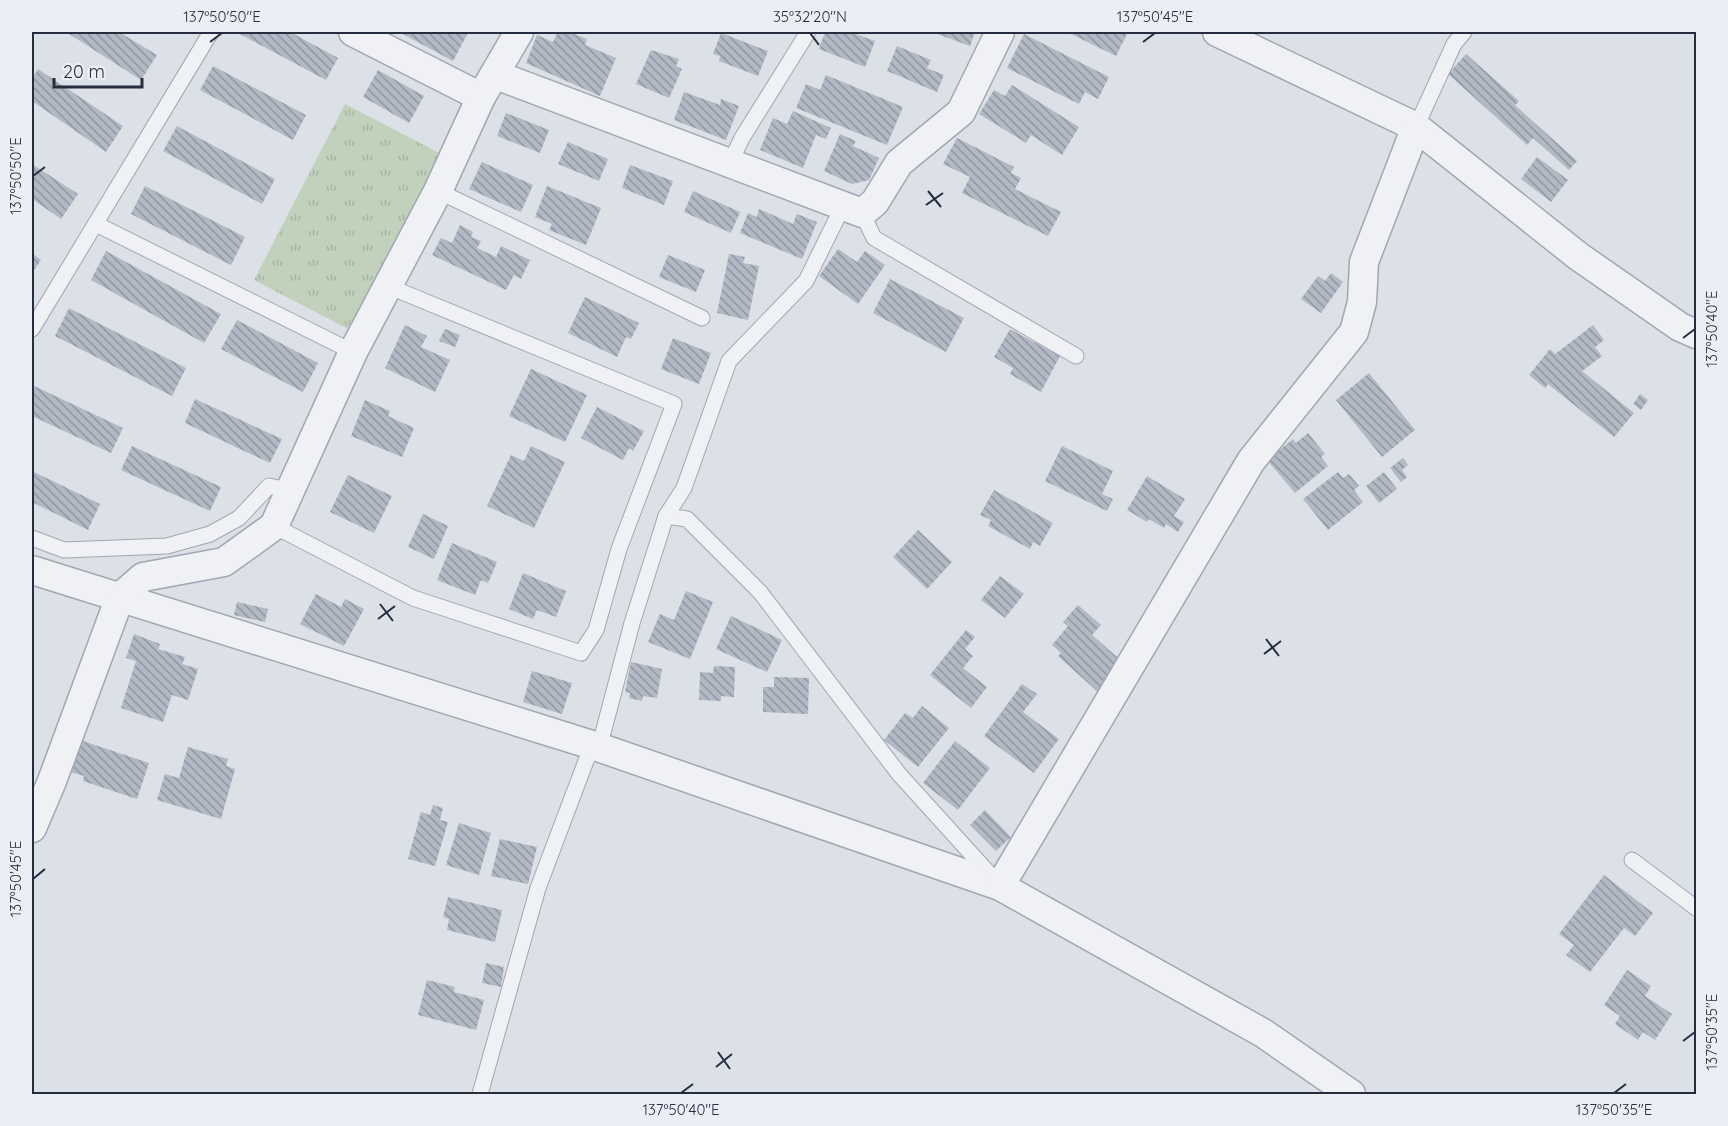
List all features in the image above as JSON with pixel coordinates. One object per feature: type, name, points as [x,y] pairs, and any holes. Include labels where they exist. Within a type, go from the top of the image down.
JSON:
[{"type":"street","points":[[353,32],[488,86],[730,163],[852,209],[875,202],[899,163],[961,112],[1000,32]]},
{"type":"street","points":[[32,828],[52,781],[120,597],[143,577],[224,562],[274,526],[353,352],[390,287],[488,86],[519,32]]},
{"type":"street","points":[[1217,32],[1416,127],[1578,256],[1680,327],[1696,334]]},
{"type":"street","points":[[1000,886],[1251,462],[1354,333],[1362,302],[1364,262],[1416,127]]},
{"type":"street","points":[[44,573],[595,747],[1000,886],[1263,1033],[1351,1095]]},
{"type":"lane","points":[[32,329],[211,32]]},
{"type":"lane","points":[[730,163],[742,138],[808,32]]},
{"type":"lane","points":[[1416,127],[1454,44],[1464,32]]},
{"type":"lane","points":[[438,191],[702,318]]},
{"type":"lane","points":[[480,1095],[538,888],[595,747],[666,516],[684,488],[729,361],[806,281],[852,209],[874,238],[1077,356]]},
{"type":"lane","points":[[96,224],[353,352]]},
{"type":"lane","points":[[274,526],[413,598],[570,650],[581,653],[596,630],[619,549],[674,404],[390,287]]},
{"type":"lane","points":[[32,538],[64,550],[167,546],[210,534],[239,518],[269,486],[289,490]]},
{"type":"lane","points":[[666,516],[687,519],[760,592],[899,774],[1000,886]]},
{"type":"lane","points":[[44,573],[64,550]]},
{"type":"lane","points":[[1632,860],[1696,908]]},
{"type":"green space","points":[[345,104],[445,156],[354,332],[254,280]]},
{"type":"building","points":[[66,32],[119,32],[157,55],[141,80]]},
{"type":"building","points":[[236,32],[290,32],[338,58],[326,80]]},
{"type":"building","points":[[399,32],[465,32],[468,33],[453,61]]},
{"type":"building","points":[[558,32],[569,32],[587,39],[585,45],[616,58],[600,96],[526,63],[537,35],[553,42]]},
{"type":"building","points":[[825,32],[850,32],[875,41],[865,67],[819,49]]},
{"type":"building","points":[[932,32],[975,32],[970,46]]},
{"type":"building","points":[[1067,32],[1128,32],[1116,56]]},
{"type":"building","points":[[721,33],[768,51],[758,76],[719,61],[720,56],[713,54]]},
{"type":"building","points":[[1024,34],[1109,77],[1098,99],[1085,92],[1079,104],[1007,68]]},
{"type":"building","points":[[897,46],[931,60],[927,68],[944,75],[937,92],[887,71]]},
{"type":"building","points":[[651,50],[679,59],[676,66],[682,69],[669,98],[636,84]]},
{"type":"building","points":[[1466,54],[1519,101],[1515,105],[1577,161],[1569,170],[1533,138],[1527,145],[1448,74]]},
{"type":"building","points":[[213,66],[306,115],[293,140],[200,90]]},
{"type":"building","points":[[38,69],[123,126],[106,152],[32,101],[32,79]]},
{"type":"building","points":[[378,70],[424,96],[409,123],[363,97]]},
{"type":"building","points":[[826,75],[903,107],[887,145],[796,108],[806,84],[820,90]]},
{"type":"building","points":[[1012,85],[1079,127],[1062,155],[1031,135],[1026,143],[979,114],[994,90],[1005,96]]},
{"type":"building","points":[[684,92],[720,105],[721,99],[739,106],[726,140],[674,120]]},
{"type":"building","points":[[793,111],[831,128],[826,139],[816,135],[803,168],[760,150],[773,118],[787,124]]},
{"type":"building","points":[[506,113],[549,130],[540,153],[497,136]]},
{"type":"building","points":[[177,126],[275,179],[262,204],[163,151]]},
{"type":"building","points":[[840,134],[856,141],[853,146],[879,158],[869,180],[852,184],[824,171]]},
{"type":"building","points":[[957,138],[1014,167],[1011,173],[1021,178],[1015,189],[1061,212],[1048,236],[962,193],[970,177],[943,164]]},
{"type":"building","points":[[568,142],[608,159],[599,181],[558,164]]},
{"type":"building","points":[[1537,157],[1568,180],[1551,202],[1521,179]]},
{"type":"building","points":[[482,162],[533,185],[521,212],[469,189]]},
{"type":"building","points":[[32,164],[78,194],[61,219],[32,199]]},
{"type":"building","points":[[630,165],[673,181],[664,205],[622,188]]},
{"type":"building","points":[[145,186],[245,237],[231,265],[131,214]]},
{"type":"building","points":[[547,186],[601,208],[586,245],[549,230],[552,224],[535,217]]},
{"type":"building","points":[[693,191],[740,212],[731,233],[684,212]]},
{"type":"building","points":[[759,209],[793,224],[797,214],[817,222],[802,259],[740,233],[748,213],[757,217]]},
{"type":"building","points":[[460,225],[473,232],[471,237],[481,241],[477,248],[496,257],[501,246],[530,260],[521,279],[514,275],[506,290],[432,255],[441,238],[452,243]]},
{"type":"building","points":[[838,249],[857,262],[865,251],[885,265],[858,304],[819,276]]},
{"type":"building","points":[[106,251],[221,314],[204,343],[91,280]]},
{"type":"building","points":[[32,253],[41,260],[32,273]]},
{"type":"building","points":[[729,254],[745,257],[743,263],[759,266],[748,320],[717,313]]},
{"type":"building","points":[[668,255],[705,270],[696,292],[659,277]]},
{"type":"building","points":[[1331,273],[1343,282],[1321,313],[1301,299],[1318,276],[1325,281]]},
{"type":"building","points":[[890,279],[964,318],[946,352],[873,313]]},
{"type":"building","points":[[585,297],[639,323],[631,339],[626,337],[617,357],[568,333]]},
{"type":"building","points":[[69,308],[186,368],[172,396],[55,336]]},
{"type":"building","points":[[237,320],[318,363],[303,392],[221,349]]},
{"type":"building","points":[[405,325],[427,336],[421,347],[450,360],[435,392],[385,368]]},
{"type":"building","points":[[1593,325],[1604,340],[1595,347],[1602,356],[1582,371],[1634,413],[1614,437],[1548,384],[1545,388],[1529,375],[1550,349],[1555,354]]},
{"type":"building","points":[[445,329],[460,335],[455,347],[439,341]]},
{"type":"building","points":[[1010,329],[1060,356],[1041,392],[1010,374],[1013,368],[994,357]]},
{"type":"building","points":[[673,338],[711,353],[699,384],[661,369]]},
{"type":"building","points":[[531,369],[587,395],[565,442],[509,416]]},
{"type":"building","points":[[1369,373],[1415,430],[1382,457],[1336,400]]},
{"type":"building","points":[[32,385],[123,428],[111,453],[32,416]]},
{"type":"building","points":[[1640,394],[1648,400],[1641,410],[1633,404]]},
{"type":"building","points":[[195,399],[282,439],[270,463],[185,423]]},
{"type":"building","points":[[365,400],[390,411],[388,416],[414,428],[402,457],[351,436]]},
{"type":"building","points":[[597,407],[644,431],[633,451],[629,448],[623,460],[581,438]]},
{"type":"building","points":[[1308,433],[1325,454],[1321,457],[1328,466],[1295,493],[1267,460],[1293,439],[1296,443]]},
{"type":"building","points":[[132,446],[221,487],[210,511],[121,470]]},
{"type":"building","points":[[531,446],[565,462],[534,528],[487,506],[511,455],[524,461]]},
{"type":"building","points":[[1062,446],[1113,471],[1102,494],[1113,499],[1107,511],[1045,481]]},
{"type":"building","points":[[1403,458],[1408,465],[1402,470],[1407,477],[1401,482],[1390,468]]},
{"type":"building","points":[[32,471],[100,504],[88,530],[32,502]]},
{"type":"building","points":[[1338,472],[1343,478],[1349,474],[1359,486],[1354,490],[1363,502],[1328,530],[1303,499]]},
{"type":"building","points":[[1384,472],[1397,489],[1379,503],[1366,486]]},
{"type":"building","points":[[348,475],[392,496],[374,533],[330,512]]},
{"type":"building","points":[[1147,476],[1185,499],[1174,516],[1184,522],[1178,532],[1166,524],[1164,528],[1149,519],[1147,522],[1127,510]]},
{"type":"building","points":[[994,490],[1053,523],[1040,546],[1033,542],[1030,549],[988,526],[991,520],[980,515]]},
{"type":"building","points":[[423,514],[448,526],[434,559],[408,547]]},
{"type":"building","points":[[918,530],[952,562],[927,589],[893,557]]},
{"type":"building","points":[[452,543],[497,562],[488,583],[481,580],[475,595],[437,580]]},
{"type":"building","points":[[523,573],[566,591],[556,617],[537,610],[533,619],[509,609]]},
{"type":"building","points":[[1000,576],[1024,594],[1005,618],[981,600]]},
{"type":"building","points":[[686,591],[713,602],[690,659],[648,642],[660,614],[674,620]]},
{"type":"building","points":[[316,594],[341,607],[345,599],[364,609],[344,646],[300,624]]},
{"type":"building","points":[[237,602],[268,609],[265,622],[234,615]]},
{"type":"building","points":[[1078,605],[1101,625],[1092,635],[1124,663],[1099,693],[1058,656],[1061,653],[1052,645],[1068,626],[1063,622]]},
{"type":"building","points":[[731,616],[782,640],[767,672],[716,649]]},
{"type":"building","points":[[966,630],[975,637],[965,649],[973,656],[963,668],[987,687],[971,708],[930,675]]},
{"type":"building","points":[[134,634],[160,644],[158,649],[185,657],[182,664],[198,669],[188,700],[172,695],[163,722],[121,708],[136,661],[126,658]]},
{"type":"building","points":[[631,662],[662,669],[657,698],[643,696],[642,701],[629,698],[630,693],[625,692]]},
{"type":"building","points":[[714,666],[735,667],[734,697],[721,696],[721,701],[699,700],[700,672],[713,673]]},
{"type":"building","points":[[532,671],[572,683],[562,714],[523,702]]},
{"type":"building","points":[[774,677],[809,678],[808,714],[763,712],[763,687],[774,687]]},
{"type":"building","points":[[1022,684],[1037,694],[1023,712],[1059,739],[1034,773],[984,736]]},
{"type":"building","points":[[922,706],[949,728],[918,767],[884,740],[905,713],[913,718]]},
{"type":"building","points":[[80,740],[149,763],[137,799],[83,781],[84,776],[70,772]]},
{"type":"building","points":[[955,741],[990,768],[958,810],[923,783]]},
{"type":"building","points":[[188,747],[228,759],[226,766],[235,769],[221,819],[157,800],[165,774],[179,778]]},
{"type":"building","points":[[433,805],[443,808],[440,820],[448,822],[435,866],[408,859],[421,812],[430,815]]},
{"type":"building","points":[[985,810],[1011,837],[996,851],[970,825]]},
{"type":"building","points":[[459,823],[491,833],[479,875],[446,865]]},
{"type":"building","points":[[500,839],[537,847],[528,884],[491,876]]},
{"type":"building","points":[[1604,875],[1653,913],[1635,936],[1624,928],[1590,972],[1566,955],[1574,945],[1559,934]]},
{"type":"building","points":[[448,897],[502,910],[495,942],[447,930],[449,919],[443,917]]},
{"type":"building","points":[[486,963],[504,967],[501,987],[482,983]]},
{"type":"building","points":[[1627,970],[1651,986],[1645,996],[1672,1014],[1655,1040],[1643,1032],[1638,1040],[1615,1024],[1620,1016],[1604,1005]]},
{"type":"building","points":[[427,980],[455,987],[454,992],[484,1000],[476,1030],[418,1015]]}]
